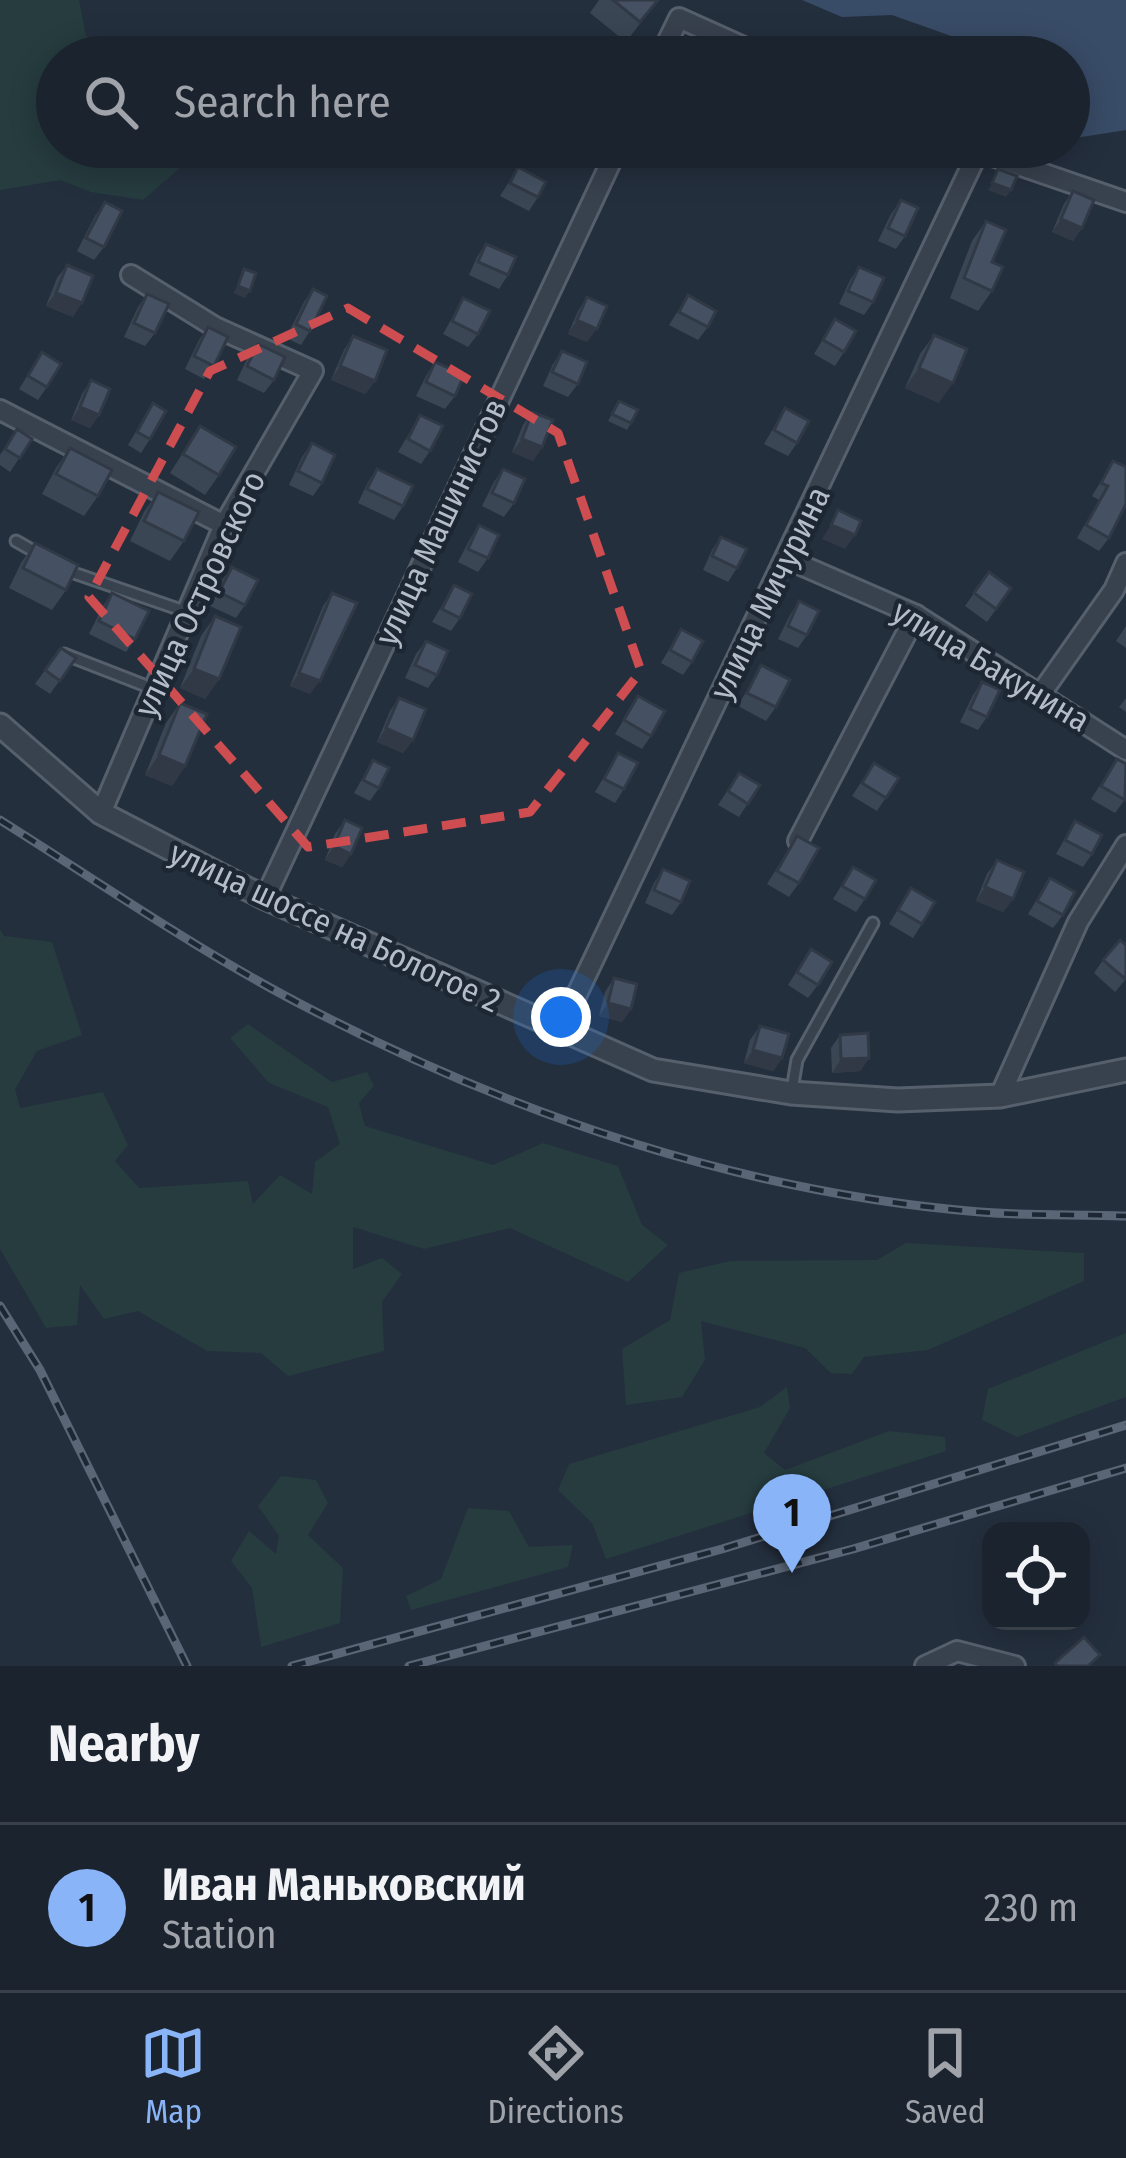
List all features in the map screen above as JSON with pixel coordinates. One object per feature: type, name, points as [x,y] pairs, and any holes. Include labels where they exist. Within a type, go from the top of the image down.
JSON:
[{"type":"street","points":[[670,36],[679,18],[719,36]]},
{"type":"street","name":"улица Машинистов","points":[[265,898],[608,168]]},
{"type":"street","name":"улица Мичурина","points":[[559,1032],[787,559],[965,168]]},
{"type":"street","points":[[1026,168],[1126,202]]},
{"type":"street","name":"улица Островского","points":[[100,813],[224,525],[313,371],[215,327],[131,275]]},
{"type":"street","points":[[0,410],[224,525]]},
{"type":"street","name":"улица Бакунина","points":[[787,559],[916,615],[1126,750]]},
{"type":"street","points":[[1042,692],[1120,594],[1126,563]]},
{"type":"street","points":[[798,841],[916,615]]},
{"type":"street","name":"улица шоссе на Бологое 2","points":[[0,725],[100,813],[265,898],[653,1070],[791,1094],[898,1100],[1000,1096],[1126,1070]]},
{"type":"street","points":[[1000,1096],[1078,922],[1126,844]]},
{"type":"street","points":[[925,1666],[957,1651],[1015,1666]]},
{"type":"lane","points":[[16,541],[74,574],[187,612]]},
{"type":"lane","points":[[59,651],[154,689]]},
{"type":"lane","points":[[791,1094],[797,1060],[873,923]]},
{"type":"highlighted area","points":[[348,308],[558,433],[641,671],[530,812],[308,847],[89,597],[210,371]]},
{"type":"green space","points":[[0,0],[79,0],[86,36],[36,36],[36,168],[180,168],[143,200],[91,192],[60,180],[0,190]]},
{"type":"green space","points":[[0,929],[4,936],[52,942],[82,1035],[37,1051],[15,1089],[20,1108],[103,1092],[128,1145],[115,1161],[139,1188],[248,1181],[253,1204],[280,1175],[312,1194],[315,1162],[340,1144],[328,1107],[269,1083],[230,1038],[248,1024],[332,1082],[367,1072],[374,1086],[359,1103],[365,1126],[493,1165],[543,1143],[618,1166],[642,1225],[668,1245],[628,1282],[510,1228],[424,1249],[353,1227],[353,1269],[382,1258],[402,1274],[382,1302],[384,1351],[288,1376],[261,1353],[207,1351],[138,1311],[104,1319],[80,1285],[77,1325],[46,1328],[0,1249]]},
{"type":"green space","points":[[906,1243],[1084,1253],[1084,1281],[928,1350],[864,1357],[852,1374],[831,1373],[805,1348],[701,1321],[705,1360],[682,1397],[626,1405],[622,1349],[670,1320],[679,1273],[731,1261],[877,1260]]},
{"type":"green space","points":[[1126,1333],[1126,1397],[1017,1437],[982,1420],[988,1389]]},
{"type":"green space","points":[[787,1387],[790,1408],[764,1453],[785,1470],[889,1431],[945,1437],[946,1451],[606,1559],[592,1523],[558,1490],[569,1464],[760,1407]]},
{"type":"green space","points":[[281,1476],[316,1480],[328,1503],[308,1535],[343,1568],[340,1623],[261,1647],[252,1588],[231,1561],[249,1531],[276,1554],[279,1536],[258,1506]]},
{"type":"green space","points":[[468,1508],[509,1511],[529,1547],[573,1545],[568,1567],[411,1610],[406,1596],[441,1579]]},
{"type":"water","points":[[802,0],[1126,0],[1126,130],[1090,136],[1090,36],[951,36],[892,15],[842,17]]},
{"type":"building","points":[[613,0],[658,0],[640,22]]},
{"type":"building","points":[[518,168],[546,182],[538,197],[510,183]]},
{"type":"building","points":[[998,169],[1017,176],[1011,190],[992,183]]},
{"type":"building","points":[[1073,191],[1094,200],[1082,228],[1061,219]]},
{"type":"building","points":[[901,200],[918,208],[905,236],[888,228]]},
{"type":"building","points":[[105,202],[122,211],[104,247],[86,238]]},
{"type":"building","points":[[986,221],[1006,230],[992,262],[1003,267],[992,291],[964,278]]},
{"type":"building","points":[[486,244],[516,257],[508,275],[478,262]]},
{"type":"building","points":[[67,265],[93,276],[82,303],[56,293]]},
{"type":"building","points":[[859,267],[884,278],[873,302],[848,291]]},
{"type":"building","points":[[244,269],[256,273],[250,291],[238,286]]},
{"type":"building","points":[[313,289],[327,296],[310,331],[296,324]]},
{"type":"building","points":[[147,294],[169,304],[155,333],[134,323]]},
{"type":"building","points":[[688,295],[716,311],[708,327],[679,312]]},
{"type":"building","points":[[587,297],[607,306],[597,329],[577,320]]},
{"type":"building","points":[[463,298],[490,311],[478,334],[452,321]]},
{"type":"building","points":[[835,319],[856,331],[844,352],[823,340]]},
{"type":"building","points":[[208,327],[228,337],[214,366],[194,356]]},
{"type":"building","points":[[934,335],[967,349],[953,383],[919,368]]},
{"type":"building","points":[[353,336],[387,350],[375,381],[340,366]]},
{"type":"building","points":[[258,344],[285,357],[274,380],[247,366]]},
{"type":"building","points":[[562,351],[587,362],[578,384],[552,372]]},
{"type":"building","points":[[42,352],[61,364],[47,387],[28,376]]},
{"type":"building","points":[[435,362],[464,375],[455,396],[426,382]]},
{"type":"building","points":[[91,380],[110,389],[99,415],[80,407]]},
{"type":"building","points":[[619,401],[638,410],[631,423],[612,414]]},
{"type":"building","points":[[153,403],[166,411],[150,439],[137,432]]},
{"type":"building","points":[[785,408],[809,421],[797,443],[774,430]]},
{"type":"building","points":[[532,412],[553,420],[542,447],[522,439]]},
{"type":"building","points":[[420,415],[443,426],[430,451],[408,439]]},
{"type":"building","points":[[200,426],[236,447],[219,475],[183,454]]},
{"type":"building","points":[[17,429],[32,439],[20,458],[5,449]]},
{"type":"building","points":[[312,443],[335,455],[322,483],[298,471]]},
{"type":"building","points":[[70,448],[112,470],[98,496],[56,474]]},
{"type":"building","points":[[1113,461],[1126,467],[1126,504],[1109,538],[1086,525],[1108,486],[1101,483]]},
{"type":"building","points":[[377,469],[413,486],[403,506],[367,489]]},
{"type":"building","points":[[503,469],[525,479],[514,503],[492,493]]},
{"type":"building","points":[[158,492],[199,512],[184,541],[144,521]]},
{"type":"building","points":[[838,510],[861,521],[855,535],[831,525]]},
{"type":"building","points":[[479,525],[499,535],[488,558],[468,549]]},
{"type":"building","points":[[721,537],[747,549],[737,568],[712,556]]},
{"type":"building","points":[[35,543],[78,565],[66,590],[23,568]]},
{"type":"building","points":[[232,567],[258,580],[245,605],[219,592]]},
{"type":"building","points":[[989,572],[1011,588],[996,609],[974,593]]},
{"type":"building","points":[[454,585],[472,594],[460,618],[442,609]]},
{"type":"building","points":[[112,593],[149,611],[135,639],[99,621]]},
{"type":"building","points":[[332,593],[357,603],[320,681],[299,673]]},
{"type":"building","points":[[799,601],[819,611],[807,635],[788,626]]},
{"type":"building","points":[[215,616],[241,627],[219,679],[194,669]]},
{"type":"building","points":[[681,629],[703,641],[692,662],[670,650]]},
{"type":"building","points":[[426,641],[448,651],[437,675],[415,665]]},
{"type":"building","points":[[61,648],[76,658],[60,681],[45,670]]},
{"type":"building","points":[[761,665],[790,680],[776,707],[747,693]]},
{"type":"building","points":[[982,682],[1000,690],[987,717],[970,709]]},
{"type":"building","points":[[638,696],[665,711],[651,736],[624,720]]},
{"type":"building","points":[[399,698],[426,709],[413,740],[386,728]]},
{"type":"building","points":[[180,703],[207,714],[185,766],[159,755]]},
{"type":"building","points":[[618,753],[638,763],[624,789],[604,779]]},
{"type":"building","points":[[1117,759],[1126,764],[1125,800],[1101,786]]},
{"type":"building","points":[[373,760],[389,768],[379,788],[363,780]]},
{"type":"building","points":[[874,763],[899,778],[886,798],[862,783]]},
{"type":"building","points":[[739,773],[760,785],[748,804],[728,791]]},
{"type":"building","points":[[345,820],[362,828],[351,854],[334,846]]},
{"type":"building","points":[[1075,821],[1102,835],[1092,854],[1065,840]]},
{"type":"building","points":[[797,836],[819,848],[799,883],[777,871]]},
{"type":"building","points":[[997,860],[1024,872],[1013,899],[985,887]]},
{"type":"building","points":[[853,867],[876,880],[865,899],[842,886]]},
{"type":"building","points":[[663,869],[690,881],[681,902],[654,890]]},
{"type":"building","points":[[1050,878],[1075,892],[1063,915],[1037,901]]},
{"type":"building","points":[[911,888],[935,902],[922,924],[898,910]]},
{"type":"building","points":[[1120,940],[1126,945],[1124,978],[1103,960]]},
{"type":"building","points":[[811,949],[832,962],[818,985],[797,972]]},
{"type":"building","points":[[614,978],[637,984],[631,1009],[608,1003]]},
{"type":"building","points":[[760,1026],[789,1034],[782,1058],[753,1050]]},
{"type":"building","points":[[868,1033],[869,1058],[841,1059],[840,1035]]},
{"type":"building","points":[[1084,1637],[1100,1655],[1088,1666],[1057,1666],[1055,1663]]},
{"type":"railway","points":[[0,820],[272,989],[391,1049],[553,1116],[720,1168],[806,1187],[980,1212],[1126,1216]]},
{"type":"railway","points":[[0,1306],[40,1370],[187,1666]]},
{"type":"railway","points":[[292,1666],[722,1549],[1126,1425]]},
{"type":"railway","points":[[409,1666],[853,1549],[1126,1468]]},
{"type":"place","name":"Иван Маньковский","points":[[792,1573]]}]
